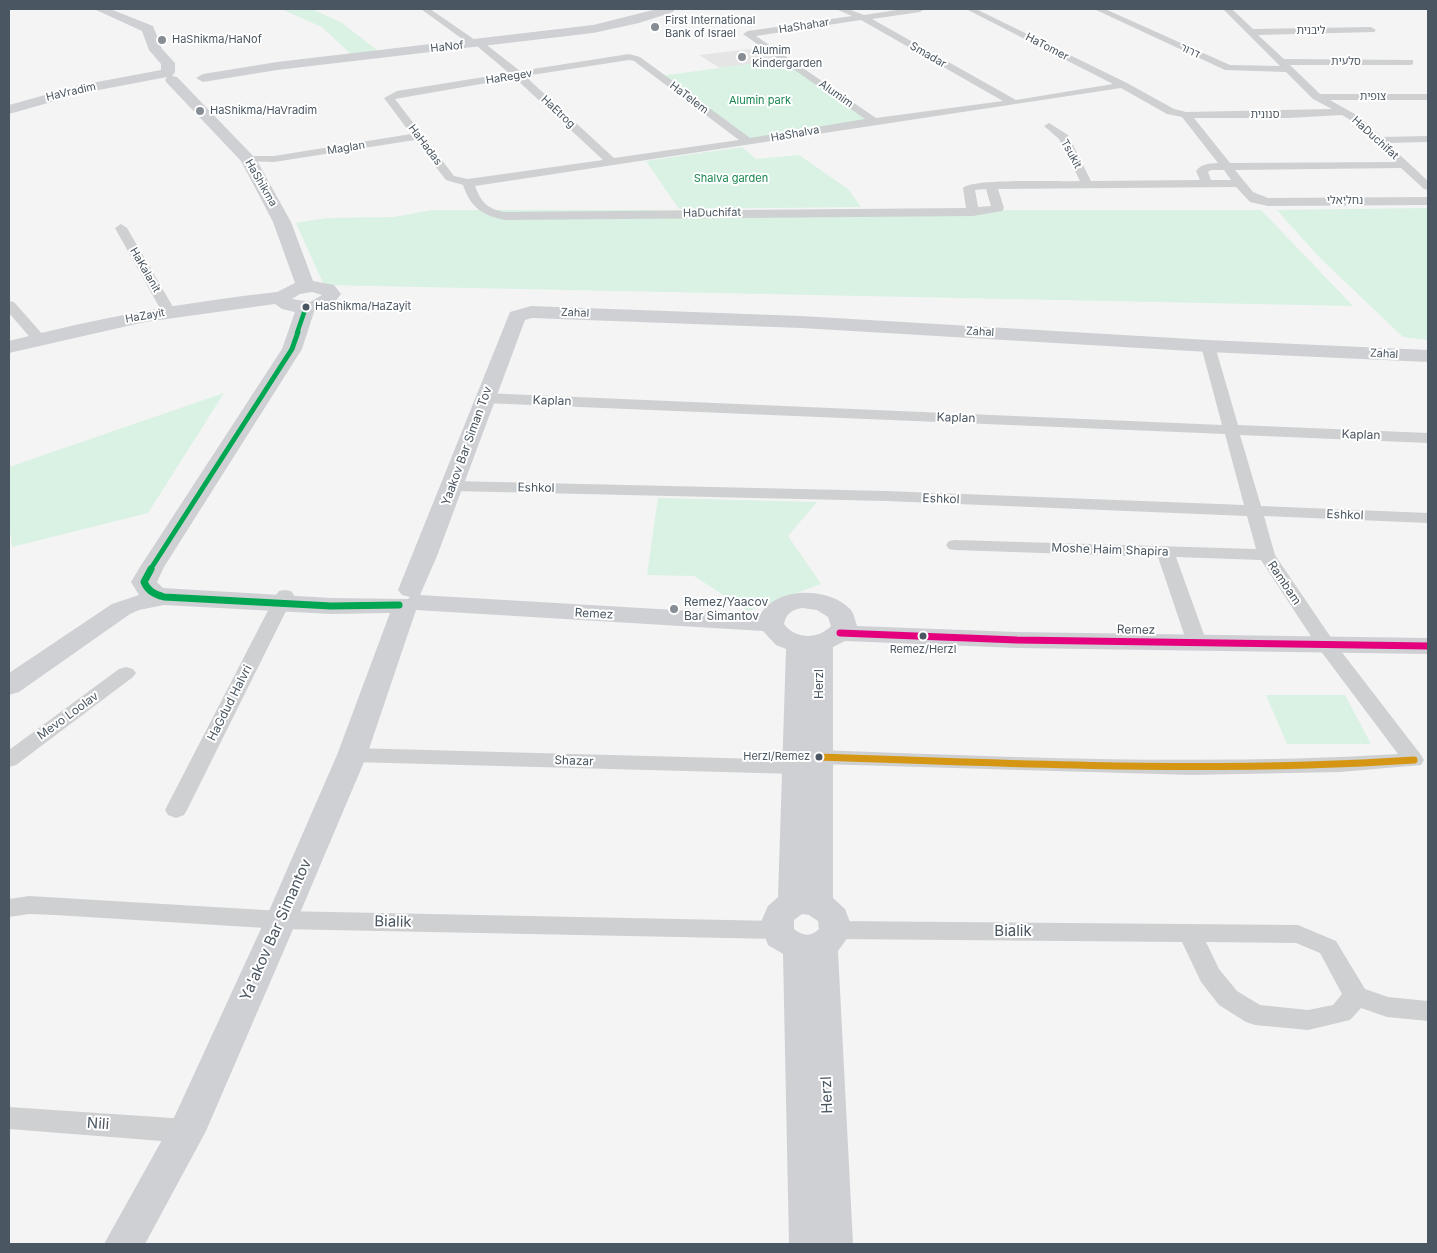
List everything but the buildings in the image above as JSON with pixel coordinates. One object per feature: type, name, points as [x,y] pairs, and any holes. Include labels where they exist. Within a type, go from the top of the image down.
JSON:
[{"type":"street","points":[[100,9],[148,29],[156,50],[169,66],[169,76]]},
{"type":"street","points":[[428,10],[447,9]]},
{"type":"street","name":"HaNof","points":[[169,76],[183,83],[194,73],[222,74],[593,29],[635,20],[669,9]]},
{"type":"street","name":"Smadar","points":[[840,9],[862,17],[1014,104]]},
{"type":"street","name":"HaShahar","points":[[748,34],[920,9]]},
{"type":"street","name":"HaTomer","points":[[970,9],[1123,85],[1171,112],[1186,116]]},
{"type":"street","name":"דרור","points":[[1098,9],[1228,68],[1285,66]]},
{"type":"street","name":"HaDuchifat","points":[[1227,9],[1317,97],[1356,119],[1404,165]]},
{"type":"street","name":"HaEtrog","points":[[428,10],[478,44],[519,76],[612,162]]},
{"type":"street","name":"ליבנית","points":[[1250,32],[1371,30]]},
{"type":"street","name":"Alumim","points":[[748,34],[874,121]]},
{"type":"street","name":"HaRegev","points":[[390,98],[397,94],[629,57]]},
{"type":"street","name":"HaTelem","points":[[629,57],[637,59],[748,142]]},
{"type":"street","points":[[164,58],[194,73],[188,96]]},
{"type":"street","name":"סלעית","points":[[1285,66],[1410,62]]},
{"type":"street","name":"HaVradim","points":[[9,110],[81,89],[136,79],[169,76]]},
{"type":"street","name":"HaShikma","points":[[169,76],[252,164],[282,222],[306,297]]},
{"type":"street","name":"HaShalva","points":[[468,183],[748,142],[874,121],[1014,104],[1123,85]]},
{"type":"street","name":"צופית","points":[[1317,97],[1428,96]]},
{"type":"street","name":"HaHadas","points":[[390,98],[450,178],[468,183]]},
{"type":"street","name":"סנונית","points":[[1186,116],[1288,115],[1343,112]]},
{"type":"street","points":[[1186,116],[1238,183]]},
{"type":"street","name":"Tsukit","points":[[1049,126],[1064,137],[1088,186]]},
{"type":"street","name":"Maglan","points":[[252,164],[419,136]]},
{"type":"street","points":[[1378,140],[1428,139]]},
{"type":"street","points":[[1404,165],[1427,184]]},
{"type":"street","name":"HaDuchifat","points":[[1208,182],[1202,169],[1227,167],[1404,165]]},
{"type":"street","name":"HaDuchifat","points":[[468,183],[473,200],[481,210],[505,216],[973,212],[989,211],[998,208],[991,186]]},
{"type":"street","points":[[973,212],[968,188],[991,186],[1238,183]]},
{"type":"street","name":"נחליאלי","points":[[1238,183],[1249,195],[1261,201],[1428,201]]},
{"type":"street","name":"HaKalanit","points":[[121,228],[169,312]]},
{"type":"street","name":"HaZayit","points":[[9,347],[39,338],[169,312],[282,297],[294,289],[306,297]]},
{"type":"street","points":[[9,686],[156,586],[292,349],[306,297]]},
{"type":"street","points":[[9,305],[39,338]]},
{"type":"street","name":"Zahal","points":[[531,312],[801,322],[1208,346],[1428,356]]},
{"type":"street","name":"Yaakov Bar Siman Tov","points":[[405,600],[453,486],[484,398],[518,316],[531,312]]},
{"type":"street","name":"Rambam","points":[[1208,346],[1252,512],[1266,555],[1323,640],[1414,760]]},
{"type":"street","name":"Kaplan","points":[[484,398],[1428,438]]},
{"type":"street","name":"Eshkol","points":[[453,486],[886,496],[1428,518]]},
{"type":"street","name":"Moshe Haim Shapira","points":[[955,545],[1266,555]]},
{"type":"street","points":[[1165,551],[1195,637]]},
{"type":"street","points":[[9,668],[115,598],[156,586]]},
{"type":"street","name":"Remez","points":[[156,586],[331,606],[405,600],[771,624]]},
{"type":"street","name":"HaGdud HaIvri","points":[[176,810],[283,600]]},
{"type":"street","name":"Ya'akov Bar Simantov","points":[[124,1244],[187,1131],[281,920],[352,754],[405,600]]},
{"type":"street","points":[[802,600],[824,603],[834,608],[826,635],[780,636],[771,624],[771,617],[782,606],[802,600]]},
{"type":"street","name":"Remez","points":[[826,635],[1195,637],[1323,640],[1428,646]]},
{"type":"street","name":"Herzl","points":[[809,1244],[808,762],[826,635]]},
{"type":"street","name":"Remez","points":[[1323,640],[1428,635]]},
{"type":"street","name":"Mevo Loolav","points":[[9,760],[126,673]]},
{"type":"street","name":"Shazar","points":[[352,754],[1124,767],[1332,767],[1414,760]]},
{"type":"street","name":"Bialik","points":[[9,908],[29,905],[55,906],[281,920],[1298,934],[1318,941],[1328,947],[1356,996]]},
{"type":"street","name":"Herzl","points":[[807,927],[833,1244]]},
{"type":"street","points":[[1190,933],[1210,975],[1228,998],[1255,1015],[1308,1020],[1341,1013],[1356,996],[1386,1007],[1428,1010]]},
{"type":"street","name":"Nili","points":[[10,1119],[187,1131]]},
{"type":"shaded area","name":"Alumim Kindergarden","points":[[768,47],[786,59],[720,68],[699,55]]},
{"type":"green space","points":[[281,9],[312,9],[342,23],[382,54],[354,57],[322,27]]},
{"type":"green space","name":"Alumin park","points":[[786,59],[874,121],[748,142],[660,76]]},
{"type":"green space","name":"Shalva garden","points":[[742,147],[756,159],[799,155],[848,189],[861,207],[679,209],[646,161]]},
{"type":"green space","points":[[1428,208],[1428,340],[1403,337],[1320,258],[1277,210]]},
{"type":"green space","points":[[432,210],[1261,210],[1353,306],[324,285],[296,223],[327,218],[394,217]]},
{"type":"green space","points":[[224,393],[148,513],[12,547],[9,521],[9,467]]},
{"type":"green space","points":[[658,498],[817,502],[788,536],[821,584],[748,611],[694,576],[647,575]]},
{"type":"green space","points":[[1266,695],[1345,695],[1371,744],[1287,744]]},
{"type":"transit line","points":[[306,307],[292,349],[144,582],[151,592],[164,597],[331,606],[399,605]]},
{"type":"transit line","points":[[840,633],[1017,640],[1428,646]]},
{"type":"transit line","points":[[819,757],[1191,768],[1340,765],[1414,760]]},
{"type":"place","name":"First International Bank of Israel","points":[[655,27]]},
{"type":"place","name":"HaShikma/HaNof","points":[[162,40]]},
{"type":"place","name":"Alumim Kindergarden","points":[[742,57]]},
{"type":"place","name":"HaShikma/HaVradim","points":[[200,111]]},
{"type":"place","name":"HaShikma/HaZayit","points":[[306,307]]},
{"type":"place","name":"Remez/Yaacov Bar Simantov","points":[[674,609]]},
{"type":"place","name":"Remez/Herzl","points":[[923,636]]},
{"type":"place","name":"Herzl/Remez","points":[[819,757]]}]
